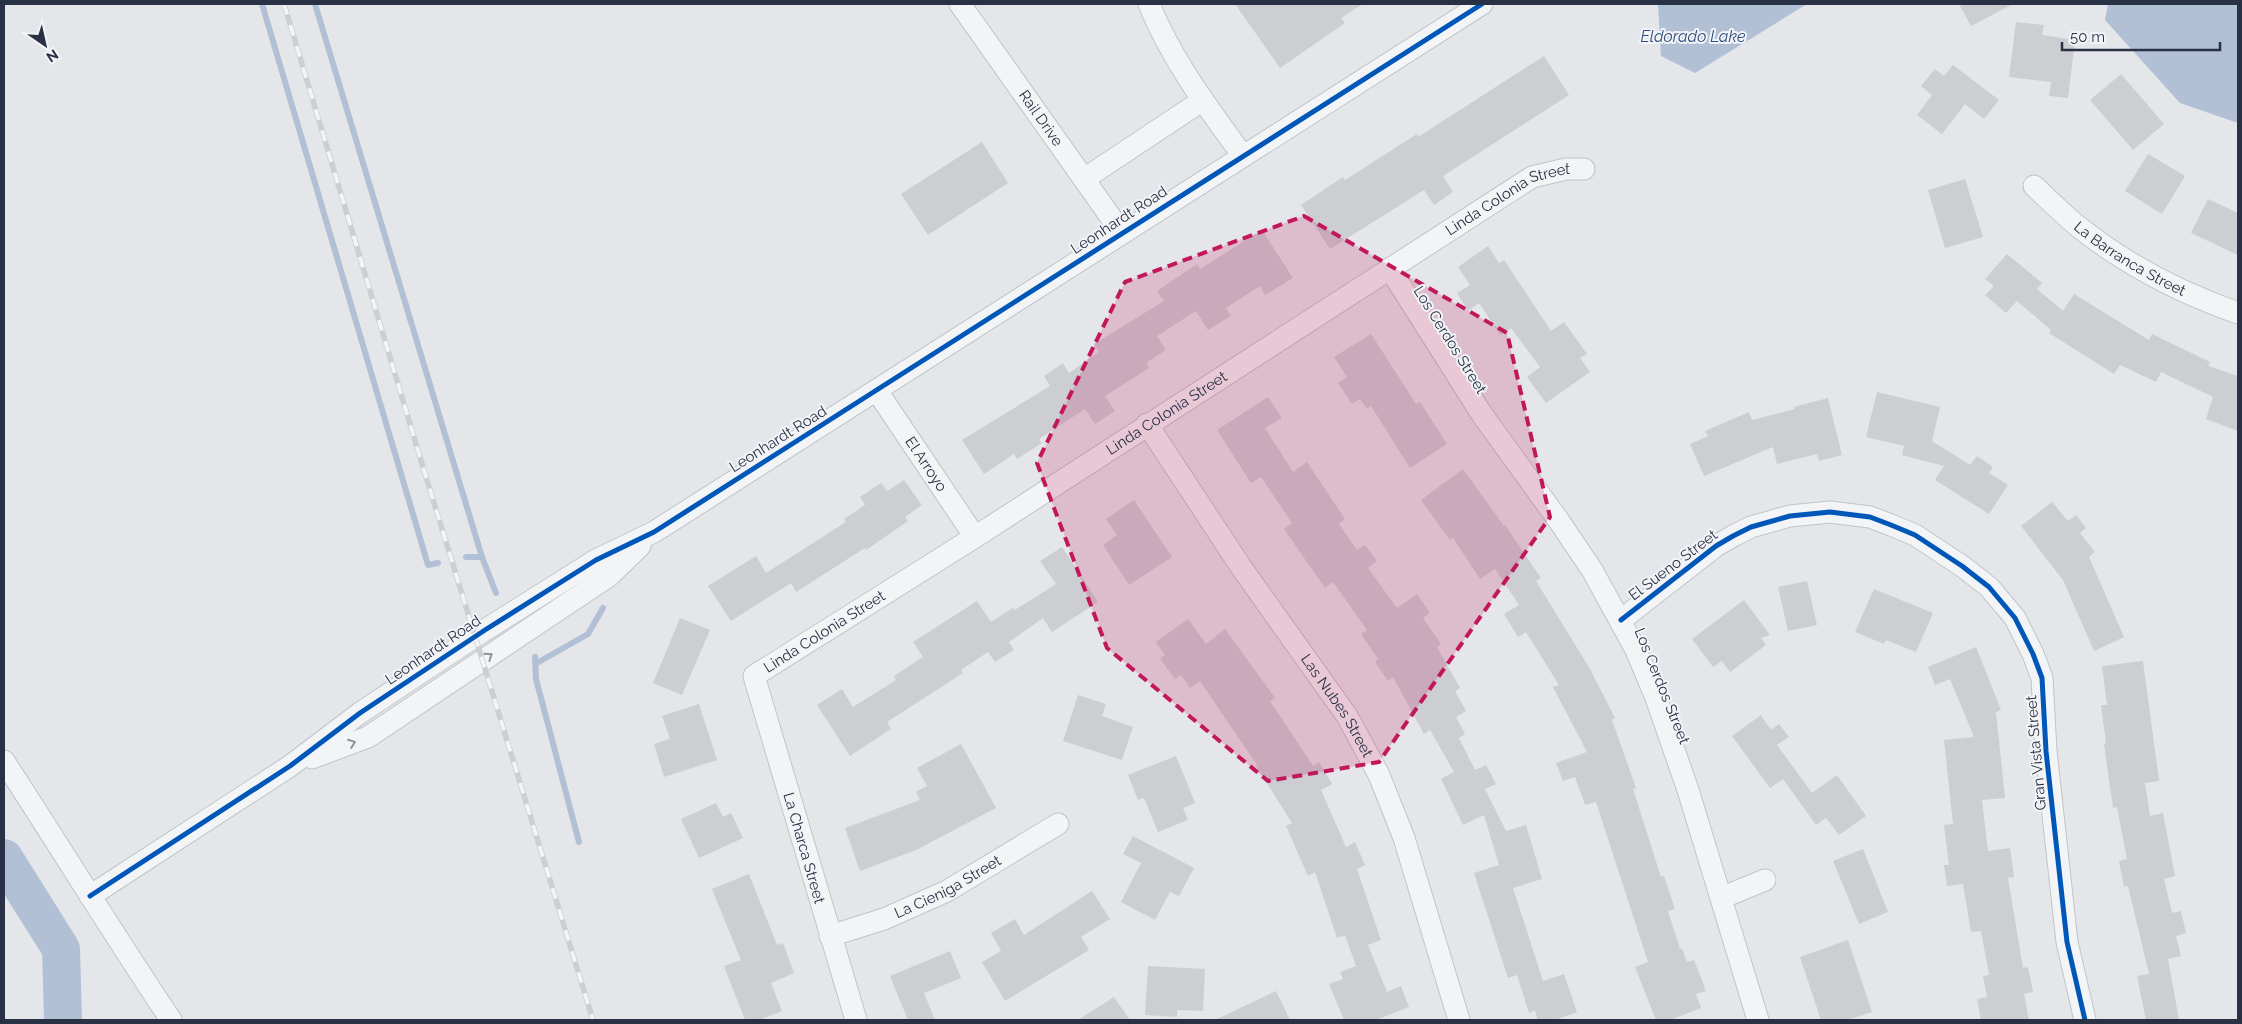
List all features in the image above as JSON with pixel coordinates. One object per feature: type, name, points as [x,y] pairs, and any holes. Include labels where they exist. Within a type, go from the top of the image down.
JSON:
[{"type":"street","name":"Rail Drive","points":[[960,4],[1122,233]]},
{"type":"street","points":[[1149,4],[1155,18],[1203,100],[1243,156]]},
{"type":"street","name":"Leonhardt Road","points":[[90,896],[290,766],[360,713],[458,650],[485,630],[596,560],[654,532],[877,392],[1122,233],[1482,4]]},
{"type":"street","points":[[1084,179],[1203,100]]},
{"type":"street","name":"Linda Colonia Street","points":[[754,676],[1532,177],[1566,169],[1584,170]]},
{"type":"street","name":"La Barranca Street","points":[[2034,186],[2079,227],[2120,257],[2164,282],[2210,303],[2238,313]]},
{"type":"street","name":"Los Cerdos Street","points":[[1390,268],[1480,413],[1560,521],[1592,570],[1636,650],[1656,698],[1688,790],[1758,1020]]},
{"type":"street","name":"El Arroyo","points":[[877,392],[975,536]]},
{"type":"street","name":"Las Nubes Street","points":[[1147,424],[1241,567],[1347,716],[1379,775],[1404,838],[1459,1020]]},
{"type":"street","name":"El Sueno Street","points":[[1621,620],[1716,546],[1739,533],[1770,520],[1830,512],[1870,517],[1915,535]]},
{"type":"street","name":"Gran Vista Street","points":[[1915,535],[1962,566],[2003,602],[2025,636],[2042,678],[2046,751],[2067,942],[2084,1020]]},
{"type":"street","name":"La Charca Street","points":[[754,676],[856,1020]]},
{"type":"street","points":[[4,761],[171,1020]]},
{"type":"street","name":"La Cieniga Street","points":[[830,936],[884,919],[947,891],[1058,824]]},
{"type":"street","points":[[1721,898],[1765,880]]},
{"type":"highlighted area","points":[[1304,216],[1507,333],[1550,517],[1379,762],[1268,781],[1107,648],[1037,463],[1125,282]]},
{"type":"water","name":"Eldorado Lake","points":[[1658,4],[1807,4],[1695,73],[1661,56]]},
{"type":"water","points":[[2108,4],[2238,4],[2238,123],[2180,103],[2105,20]]},
{"type":"building","points":[[1235,4],[1363,4],[1341,18],[1345,23],[1280,68]]},
{"type":"building","points":[[1959,4],[2013,4],[1971,26]]},
{"type":"building","points":[[2016,22],[2044,25],[2042,35],[2075,40],[2068,98],[2049,96],[2051,82],[2009,77]]},
{"type":"building","points":[[1544,56],[1569,95],[1443,176],[1453,192],[1434,205],[1424,190],[1330,249],[1301,205],[1343,177],[1345,180],[1417,134],[1418,137]]},
{"type":"building","points":[[1953,65],[1999,100],[1984,119],[1965,104],[1942,134],[1917,115],[1932,95],[1921,86],[1935,69],[1944,76]]},
{"type":"building","points":[[2121,74],[2164,124],[2133,150],[2090,100]]},
{"type":"building","points":[[982,142],[1008,183],[928,235],[901,194]]},
{"type":"building","points":[[2148,154],[2185,176],[2162,214],[2125,191]]},
{"type":"building","points":[[1965,179],[1983,237],[1945,248],[1928,190]]},
{"type":"building","points":[[2208,199],[2238,213],[2238,255],[2191,233]]},
{"type":"building","points":[[1262,230],[1293,278],[1265,295],[1260,286],[1226,308],[1231,316],[1208,330],[1196,311],[1157,336],[1166,350],[1146,363],[1149,368],[1105,396],[1115,411],[1095,424],[1085,409],[1039,439],[1042,443],[1017,459],[1014,454],[984,474],[962,440],[1050,386],[1044,376],[1063,363],[1069,373],[1099,352],[1094,344],[1164,301],[1157,291],[1197,264],[1200,269]]},
{"type":"building","points":[[1488,246],[1499,263],[1504,260],[1551,331],[1564,322],[1587,354],[1580,358],[1590,372],[1546,403],[1527,377],[1540,367],[1511,328],[1500,335],[1479,303],[1468,311],[1457,293],[1470,285],[1458,267]]},
{"type":"building","points":[[2007,254],[2042,283],[2037,289],[2063,311],[2074,294],[2149,340],[2152,334],[2210,362],[2208,366],[2238,376],[2238,431],[2206,419],[2213,397],[2161,372],[2156,382],[2120,365],[2114,374],[2049,333],[2051,330],[2017,301],[2006,313],[1985,295],[1994,286],[1985,279]]},
{"type":"building","points":[[1371,334],[1416,404],[1420,402],[1447,444],[1410,468],[1371,406],[1367,409],[1360,399],[1352,404],[1338,383],[1347,377],[1334,357]]},
{"type":"building","points":[[1877,392],[1940,407],[1932,441],[1970,465],[1977,456],[1993,467],[1989,473],[2008,485],[1989,514],[1935,480],[1944,466],[1902,455],[1904,446],[1866,437]]},
{"type":"building","points":[[1268,397],[1282,418],[1265,428],[1293,472],[1307,462],[1345,519],[1339,524],[1357,550],[1365,545],[1377,561],[1368,568],[1397,608],[1417,594],[1430,613],[1423,618],[1441,644],[1437,647],[1460,688],[1455,691],[1466,711],[1456,717],[1465,734],[1459,738],[1475,770],[1486,765],[1496,784],[1485,789],[1506,831],[1526,825],[1542,879],[1513,888],[1543,981],[1564,974],[1577,1012],[1555,1020],[1538,1020],[1535,1010],[1529,1013],[1517,975],[1508,978],[1474,873],[1499,865],[1484,815],[1463,825],[1441,779],[1454,772],[1430,730],[1424,734],[1393,677],[1388,681],[1375,662],[1378,659],[1361,634],[1367,630],[1333,582],[1325,588],[1284,529],[1292,523],[1261,477],[1251,483],[1217,430]]},
{"type":"building","points":[[1828,398],[1842,455],[1819,461],[1817,454],[1777,464],[1773,447],[1704,476],[1690,444],[1708,436],[1705,431],[1749,412],[1752,420]]},
{"type":"building","points":[[1463,469],[1505,525],[1541,578],[1536,581],[1590,669],[1615,718],[1612,720],[1636,788],[1633,789],[1661,877],[1664,876],[1675,909],[1668,911],[1680,949],[1682,948],[1687,962],[1694,960],[1706,991],[1696,994],[1701,1008],[1670,1020],[1656,1020],[1635,967],[1648,962],[1596,802],[1585,805],[1575,777],[1563,781],[1556,763],[1587,752],[1553,687],[1559,685],[1526,632],[1518,637],[1504,614],[1519,605],[1495,569],[1480,579],[1453,538],[1450,540],[1421,500]]},
{"type":"building","points":[[904,480],[922,505],[905,517],[908,521],[866,550],[865,548],[796,592],[791,583],[731,621],[708,586],[756,556],[766,573],[846,522],[844,519],[865,505],[860,497],[881,483],[887,491]]},
{"type":"building","points":[[1134,500],[1172,557],[1129,585],[1103,545],[1117,535],[1106,519]]},
{"type":"building","points":[[2052,502],[2068,521],[2076,515],[2086,528],[2080,533],[2095,552],[2089,557],[2124,637],[2094,651],[2063,580],[2021,526]]},
{"type":"building","points":[[1062,547],[1098,602],[1052,632],[1043,618],[1009,642],[1014,650],[995,662],[988,652],[961,670],[963,673],[887,722],[891,729],[850,756],[817,705],[842,689],[853,707],[896,680],[894,676],[923,657],[913,642],[977,601],[991,622],[1013,608],[1015,610],[1056,584],[1040,561]]},
{"type":"building","points":[[1807,581],[1817,625],[1788,631],[1778,587]]},
{"type":"building","points":[[1874,589],[1933,613],[1916,652],[1886,640],[1884,644],[1855,632]]},
{"type":"building","points":[[1744,600],[1770,635],[1761,638],[1766,645],[1730,672],[1722,661],[1713,667],[1692,639]]},
{"type":"building","points":[[680,618],[710,630],[682,695],[653,683]]},
{"type":"building","points":[[1188,619],[1206,644],[1225,629],[1275,698],[1270,701],[1313,766],[1319,762],[1332,784],[1321,790],[1346,847],[1355,842],[1365,865],[1357,869],[1381,940],[1368,945],[1387,992],[1401,986],[1409,1007],[1376,1020],[1344,1020],[1329,984],[1343,979],[1340,972],[1356,966],[1345,935],[1337,938],[1315,872],[1308,876],[1286,826],[1292,823],[1257,765],[1200,681],[1190,688],[1181,675],[1175,679],[1160,659],[1165,655],[1156,642]]},
{"type":"building","points":[[1976,647],[2001,710],[1996,712],[2005,798],[1982,800],[1988,851],[2010,848],[2014,877],[2008,878],[2023,968],[2028,967],[2033,992],[2024,994],[2029,1020],[1981,1020],[1977,999],[1987,997],[1983,976],[1989,975],[1981,931],[1971,932],[1963,884],[1947,886],[1944,865],[1949,865],[1944,825],[1953,824],[1944,740],[1974,737],[1950,679],[1935,685],[1928,667]]},
{"type":"building","points":[[2143,661],[2159,781],[2145,783],[2150,816],[2163,813],[2175,876],[2164,879],[2172,913],[2181,911],[2186,933],[2176,936],[2181,956],[2168,959],[2179,1020],[2146,1020],[2137,976],[2149,974],[2128,886],[2124,887],[2119,861],[2127,859],[2117,807],[2113,808],[2104,744],[2106,743],[2101,705],[2107,705],[2102,666]]},
{"type":"building","points":[[1078,695],[1106,704],[1102,716],[1133,727],[1122,760],[1063,741]]},
{"type":"building","points":[[699,704],[717,760],[664,777],[654,744],[670,739],[662,716]]},
{"type":"building","points":[[1761,715],[1771,730],[1779,724],[1789,737],[1777,745],[1812,793],[1837,775],[1866,816],[1839,835],[1826,818],[1816,825],[1783,779],[1770,788],[1732,736]]},
{"type":"building","points":[[961,744],[996,808],[916,850],[860,871],[845,828],[920,800],[916,792],[927,786],[917,768]]},
{"type":"building","points":[[1176,756],[1195,803],[1183,808],[1188,820],[1158,832],[1144,798],[1138,800],[1128,775]]},
{"type":"building","points":[[716,803],[723,817],[731,813],[743,838],[699,858],[681,819]]},
{"type":"building","points":[[1133,836],[1194,868],[1179,896],[1170,892],[1155,920],[1121,902],[1141,863],[1123,854]]},
{"type":"building","points":[[1863,849],[1888,912],[1859,924],[1833,861]]},
{"type":"building","points":[[749,874],[777,945],[783,943],[794,973],[771,983],[782,1011],[759,1020],[745,1020],[724,966],[741,960],[712,889]]},
{"type":"building","points":[[1092,891],[1110,919],[1081,937],[1089,950],[1005,1001],[982,962],[1001,951],[991,933],[1015,919],[1024,935]]},
{"type":"building","points":[[1848,940],[1872,1012],[1847,1020],[1821,1020],[1800,957]]},
{"type":"building","points":[[950,951],[961,978],[924,993],[935,1020],[908,1020],[890,976]]},
{"type":"building","points":[[1148,966],[1205,969],[1203,1011],[1177,1010],[1177,1017],[1145,1015]]},
{"type":"building","points":[[1276,991],[1290,1020],[1215,1020]]},
{"type":"building","points":[[1114,997],[1130,1020],[1078,1020]]},
{"type":"waterway","points":[[262,4],[428,565],[438,563]]},
{"type":"waterway","points":[[315,4],[482,557],[496,593]]},
{"type":"waterway","points":[[466,557],[482,557]]},
{"type":"waterway","points":[[537,663],[588,634],[603,608]]},
{"type":"waterway","points":[[535,657],[536,679],[579,842]]},
{"type":"waterway","points":[[4,858],[61,949],[63,1020]]},
{"type":"railway","points":[[284,4],[419,454],[593,1020]]},
{"type":"cycle path","points":[[90,896],[290,766],[360,713],[485,630],[596,560],[654,532],[1482,4]]},
{"type":"cycle path","points":[[1621,620],[1716,546],[1733,536],[1751,527],[1790,516],[1830,512],[1870,517],[1915,535],[1962,566],[1989,587],[2015,618],[2033,654],[2042,678],[2046,751],[2067,942],[2085,1020]]}]
